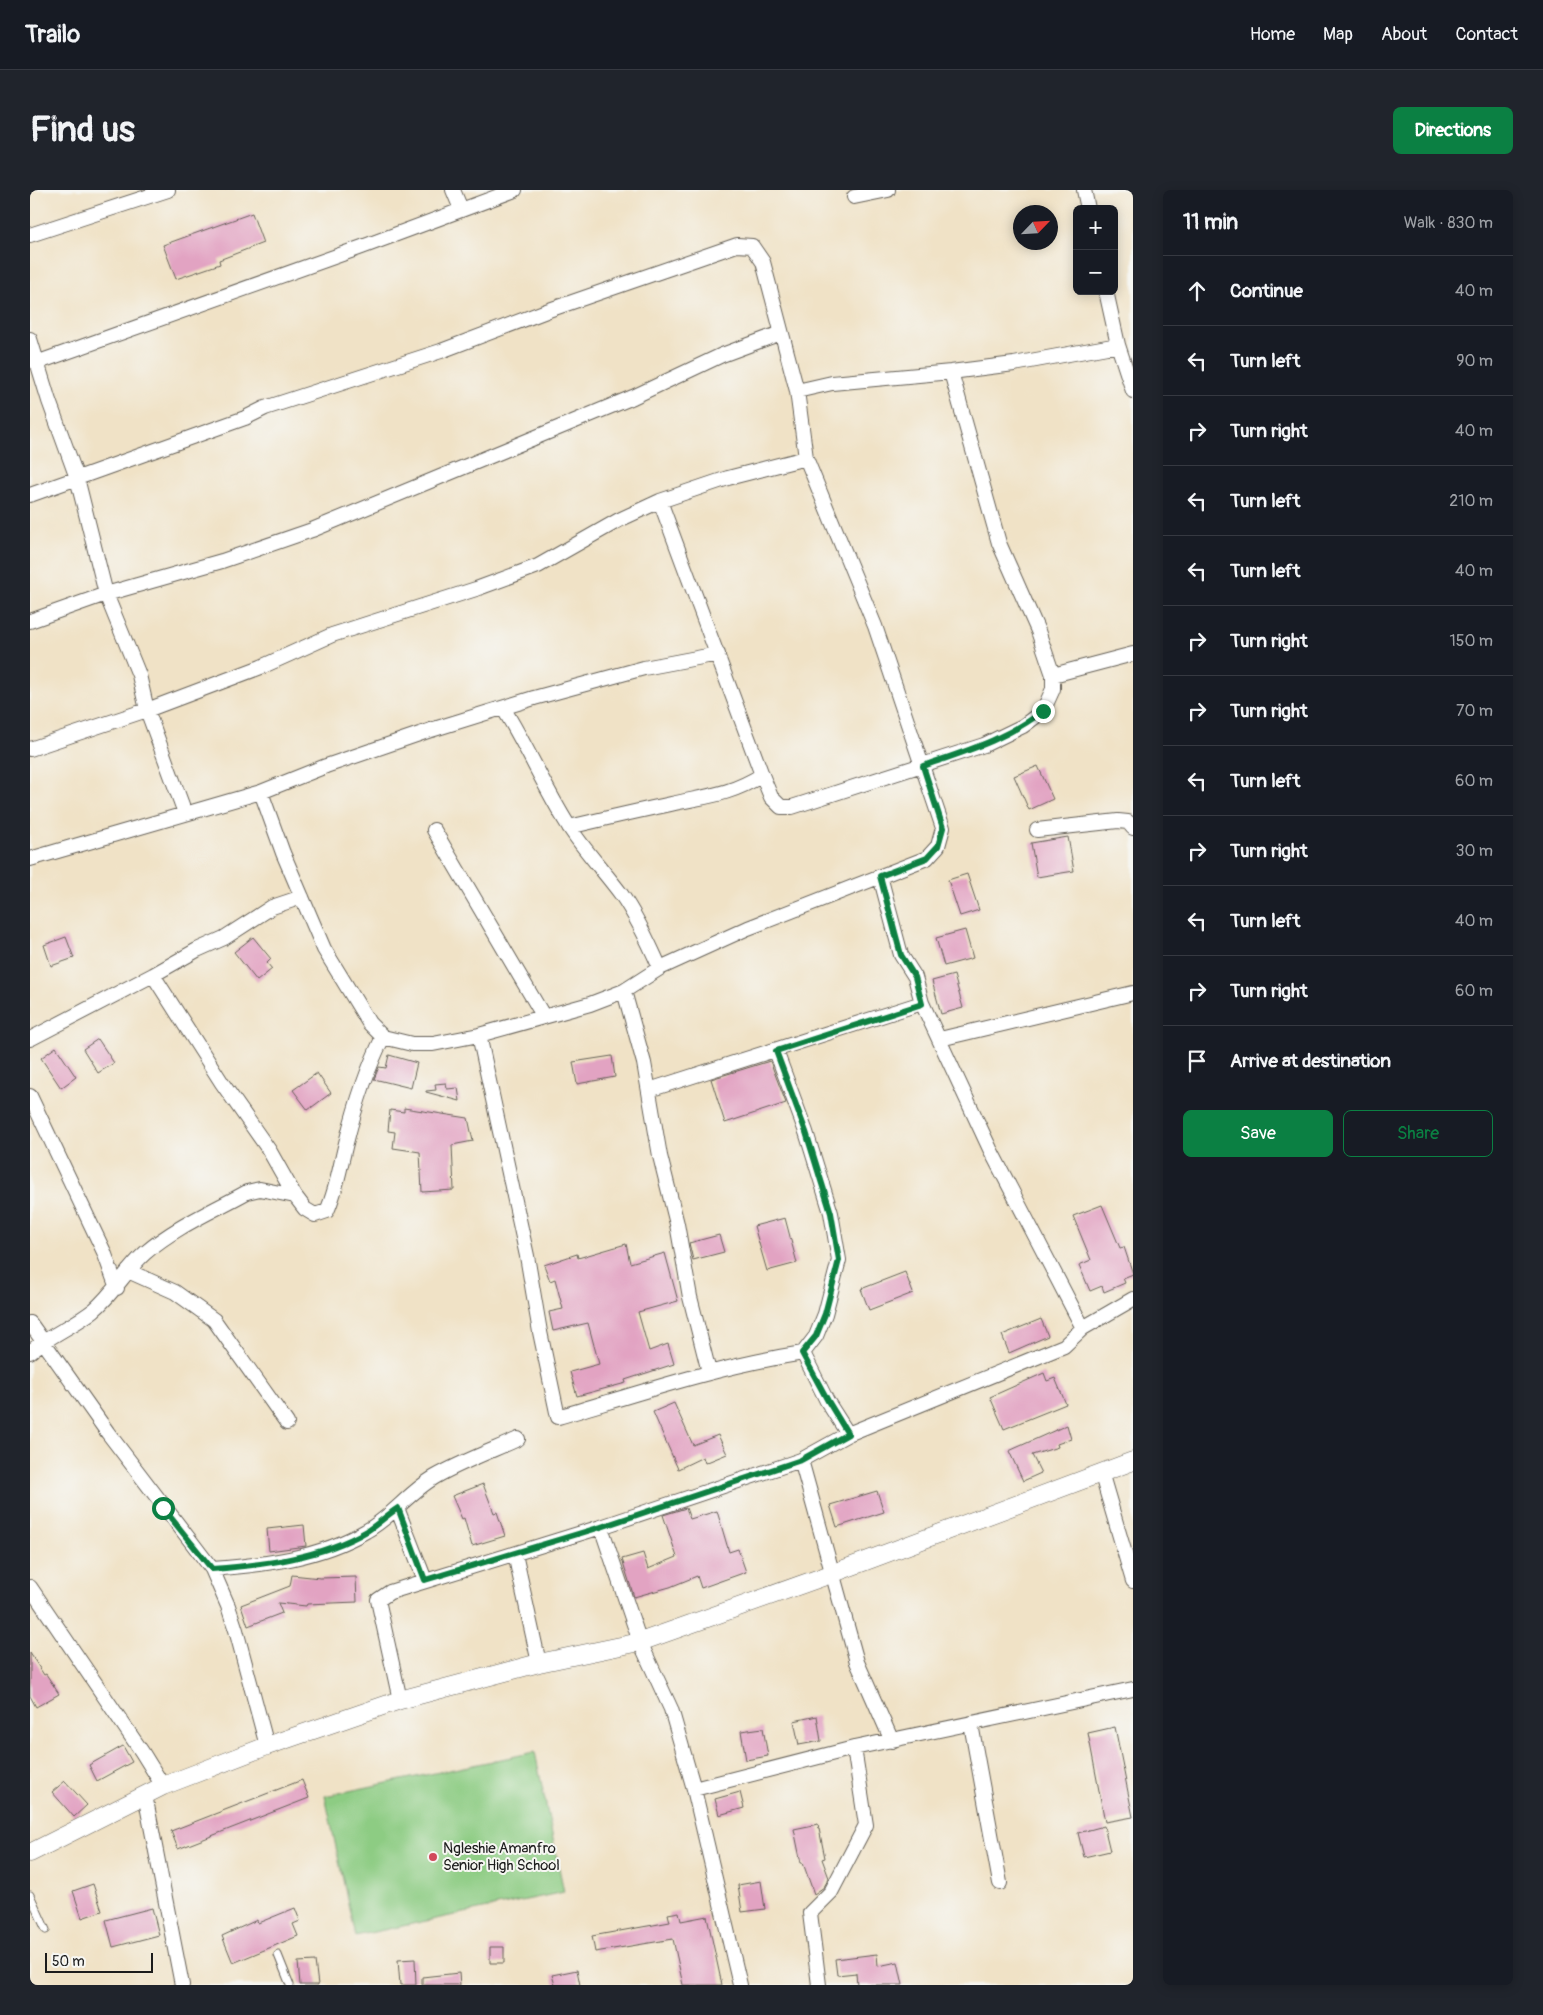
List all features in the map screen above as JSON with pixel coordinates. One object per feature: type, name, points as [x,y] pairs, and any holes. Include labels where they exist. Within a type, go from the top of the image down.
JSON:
[{"type":"street","points":[[30,235],[168,190]]},
{"type":"street","points":[[453,190],[461,209]]},
{"type":"street","points":[[36,363],[362,247],[515,190]]},
{"type":"street","points":[[854,197],[888,190]]},
{"type":"street","points":[[1084,190],[1087,205]]},
{"type":"street","points":[[30,495],[245,418],[265,408],[441,351],[549,310],[737,245],[752,246],[763,262],[797,391],[806,458],[875,626],[923,766],[943,828],[938,846],[927,858],[748,928],[660,968],[624,991],[590,1004],[479,1035],[433,1044],[412,1044],[383,1037],[369,1023],[324,949],[261,792]]},
{"type":"street","points":[[1107,295],[1118,345],[1133,391]]},
{"type":"street","points":[[30,620],[106,594],[222,561],[312,530],[633,397],[722,355],[781,333]]},
{"type":"street","points":[[30,339],[36,363],[77,478],[106,594],[138,675],[147,710],[185,813]]},
{"type":"street","points":[[797,391],[832,383],[951,372],[1038,360],[1118,345]]},
{"type":"street","points":[[660,501],[762,775],[771,797],[781,808],[792,808],[984,745],[1023,726],[1043,711],[1053,689],[1053,675],[1038,631],[999,543],[951,372]]},
{"type":"street","points":[[30,749],[147,710],[261,667],[332,635],[476,589],[538,566],[582,540],[660,501],[728,478],[806,458]]},
{"type":"street","points":[[30,859],[261,792],[326,766],[503,708],[644,668],[718,654]]},
{"type":"street","points":[[1053,675],[1133,654]]},
{"type":"street","points":[[503,708],[524,742],[544,785],[569,827],[622,896],[647,939],[660,968]]},
{"type":"street","points":[[569,827],[718,795],[743,787],[762,775]]},
{"type":"street","points":[[1037,830],[1118,821],[1128,822],[1133,828]]},
{"type":"street","points":[[434,830],[544,1017]]},
{"type":"street","points":[[880,876],[901,955],[915,977],[922,1004],[990,1149],[1083,1328]]},
{"type":"street","points":[[30,1039],[197,950],[224,938],[272,907],[302,897]]},
{"type":"street","points":[[153,975],[222,1083],[269,1150],[294,1196],[305,1209],[315,1214],[327,1211],[334,1195],[358,1101],[372,1060],[383,1037]]},
{"type":"street","points":[[624,991],[639,1041],[660,1156],[677,1224],[690,1297],[709,1372]]},
{"type":"street","points":[[940,1039],[1133,993]]},
{"type":"street","points":[[649,1090],[922,1004]]},
{"type":"street","points":[[479,1035],[527,1256],[540,1332],[558,1417],[709,1372],[802,1353],[816,1336],[825,1314],[839,1260],[831,1213],[806,1132],[776,1051]]},
{"type":"street","points":[[30,1096],[104,1252],[116,1288]]},
{"type":"street","points":[[30,1352],[42,1342],[94,1310],[116,1288],[128,1271],[163,1239],[247,1192],[260,1189],[294,1196]]},
{"type":"street","points":[[128,1271],[176,1292],[214,1320],[287,1423]]},
{"type":"street","points":[[400,1700],[378,1600],[390,1592],[601,1527],[801,1460],[848,1434],[1064,1346],[1083,1328],[1133,1299]]},
{"type":"street","points":[[30,1323],[163,1508],[212,1569],[236,1630],[267,1746]]},
{"type":"street","points":[[802,1353],[848,1434]]},
{"type":"street","points":[[212,1569],[284,1560],[331,1547],[367,1531],[398,1508],[410,1494],[435,1476],[518,1439]]},
{"type":"street","points":[[801,1460],[831,1574],[857,1662],[892,1741]]},
{"type":"street","points":[[30,1852],[163,1786],[267,1746],[400,1700],[539,1663],[640,1642],[831,1574],[1133,1461]]},
{"type":"street","points":[[1100,1472],[1133,1581]]},
{"type":"street","points":[[398,1508],[425,1580]]},
{"type":"street","points":[[601,1527],[640,1642],[671,1709],[694,1789],[740,1985]]},
{"type":"street","points":[[515,1554],[539,1663]]},
{"type":"street","points":[[30,1588],[142,1752],[163,1786]]},
{"type":"street","points":[[694,1789],[854,1748],[1133,1689]]},
{"type":"street","points":[[971,1724],[1000,1883]]},
{"type":"street","points":[[819,1985],[810,1913],[831,1892],[866,1825],[854,1748]]},
{"type":"street","points":[[145,1795],[182,1985]]},
{"type":"lane","points":[[30,1895],[46,1930]]},
{"type":"lane","points":[[278,1955],[290,1985]]},
{"type":"green space","points":[[535,1752],[564,1892],[355,1936],[325,1796]]},
{"type":"building","points":[[252,213],[263,243],[219,260],[220,264],[176,279],[163,245]]},
{"type":"building","points":[[1038,766],[1053,799],[1029,810],[1014,776]]},
{"type":"building","points":[[1068,837],[1074,871],[1037,877],[1031,843]]},
{"type":"building","points":[[967,874],[979,910],[960,916],[948,880]]},
{"type":"building","points":[[965,930],[973,958],[944,966],[936,938]]},
{"type":"building","points":[[66,937],[74,958],[51,966],[44,945]]},
{"type":"building","points":[[253,937],[271,959],[267,963],[272,969],[257,981],[234,952]]},
{"type":"building","points":[[954,975],[963,1008],[941,1014],[932,981]]},
{"type":"building","points":[[98,1039],[114,1063],[98,1073],[83,1049]]},
{"type":"building","points":[[56,1047],[76,1077],[61,1088],[41,1058]]},
{"type":"building","points":[[389,1055],[417,1063],[411,1088],[374,1079],[379,1067],[386,1068]]},
{"type":"building","points":[[612,1056],[615,1077],[577,1084],[573,1062]]},
{"type":"building","points":[[770,1061],[786,1103],[725,1123],[711,1079]]},
{"type":"building","points":[[317,1073],[331,1093],[308,1110],[293,1090]]},
{"type":"building","points":[[446,1083],[447,1089],[458,1088],[460,1101],[426,1092],[436,1090],[435,1084]]},
{"type":"building","points":[[404,1108],[468,1118],[473,1141],[452,1145],[454,1190],[422,1192],[420,1152],[393,1148],[395,1132],[388,1131],[390,1110],[404,1112]]},
{"type":"building","points":[[1102,1205],[1120,1248],[1124,1247],[1133,1274],[1123,1278],[1125,1283],[1104,1292],[1102,1286],[1090,1291],[1079,1265],[1091,1260],[1073,1216]]},
{"type":"building","points":[[785,1218],[797,1263],[767,1271],[754,1226]]},
{"type":"building","points":[[719,1235],[724,1252],[693,1260],[689,1243]]},
{"type":"building","points":[[626,1244],[630,1263],[665,1253],[678,1301],[638,1312],[649,1351],[668,1344],[674,1364],[625,1380],[626,1383],[577,1396],[570,1372],[599,1364],[588,1323],[553,1331],[549,1312],[563,1309],[555,1279],[550,1281],[544,1265],[577,1254],[578,1258]]},
{"type":"building","points":[[905,1272],[913,1293],[869,1310],[861,1289]]},
{"type":"building","points":[[1041,1319],[1048,1336],[1009,1353],[1002,1335]]},
{"type":"building","points":[[1044,1373],[1047,1381],[1055,1378],[1066,1404],[1004,1429],[990,1397]]},
{"type":"building","points":[[674,1403],[693,1445],[718,1435],[727,1454],[705,1463],[703,1457],[678,1469],[653,1412]]},
{"type":"building","points":[[1067,1425],[1071,1439],[1057,1444],[1058,1447],[1032,1455],[1041,1473],[1023,1481],[1009,1451]]},
{"type":"building","points":[[483,1484],[494,1513],[497,1512],[505,1536],[472,1546],[464,1518],[462,1519],[452,1496]]},
{"type":"building","points":[[877,1491],[884,1512],[837,1527],[830,1505]]},
{"type":"building","points":[[686,1508],[690,1519],[717,1511],[729,1552],[738,1549],[746,1572],[701,1588],[697,1576],[670,1587],[634,1597],[622,1559],[643,1553],[648,1569],[677,1557],[663,1515]]},
{"type":"building","points":[[304,1525],[306,1546],[269,1551],[267,1529]]},
{"type":"building","points":[[292,1575],[320,1578],[356,1577],[357,1602],[307,1604],[306,1606],[278,1603],[282,1613],[248,1626],[241,1605],[290,1586]]},
{"type":"building","points":[[30,1653],[59,1694],[36,1707],[30,1696]]},
{"type":"building","points":[[817,1716],[821,1741],[799,1745],[794,1721]]},
{"type":"building","points":[[1115,1727],[1133,1817],[1105,1822],[1088,1733]]},
{"type":"building","points":[[763,1728],[768,1756],[746,1760],[741,1731]]},
{"type":"building","points":[[123,1746],[132,1762],[97,1781],[89,1765]]},
{"type":"building","points":[[302,1780],[309,1798],[178,1849],[171,1831]]},
{"type":"building","points":[[65,1781],[87,1805],[74,1817],[52,1792]]},
{"type":"building","points":[[740,1792],[744,1808],[719,1815],[715,1799]]},
{"type":"building","points":[[818,1824],[825,1858],[822,1859],[829,1878],[824,1887],[814,1894],[803,1863],[801,1863],[794,1829]]},
{"type":"building","points":[[1104,1826],[1110,1851],[1084,1857],[1078,1833]]},
{"type":"building","points":[[761,1881],[765,1909],[742,1912],[738,1885]]},
{"type":"building","points":[[93,1884],[102,1911],[82,1918],[73,1891]]},
{"type":"building","points":[[152,1908],[159,1935],[113,1947],[106,1920]]},
{"type":"building","points":[[295,1908],[300,1921],[293,1924],[298,1936],[233,1963],[222,1936],[257,1920],[258,1923]]},
{"type":"building","points":[[679,1912],[681,1921],[707,1916],[722,1985],[683,1985],[673,1939],[595,1952],[592,1936],[670,1922],[668,1914]]},
{"type":"building","points":[[490,1947],[504,1947],[504,1963],[490,1963]]},
{"type":"building","points":[[877,1954],[878,1966],[898,1962],[903,1985],[857,1985],[856,1973],[837,1975],[835,1959]]},
{"type":"building","points":[[415,1959],[416,1985],[400,1985],[398,1960]]},
{"type":"building","points":[[315,1961],[318,1985],[300,1985],[298,1962]]},
{"type":"building","points":[[577,1970],[580,1985],[555,1985],[552,1975]]},
{"type":"building","points":[[459,1973],[460,1985],[422,1985],[422,1977]]},
{"type":"place","name":"Ngleshie Amanfro Senior High School","points":[[433,1857]]},
{"type":"route","points":[[163,1508],[212,1569],[284,1560],[331,1547],[367,1531],[398,1508],[425,1580],[601,1527],[801,1460],[848,1434],[802,1353],[816,1336],[825,1314],[839,1260],[831,1213],[806,1132],[776,1051],[922,1004],[915,977],[901,955],[880,876],[927,858],[938,846],[943,828],[923,766],[984,745],[1023,726],[1043,711]]}]
